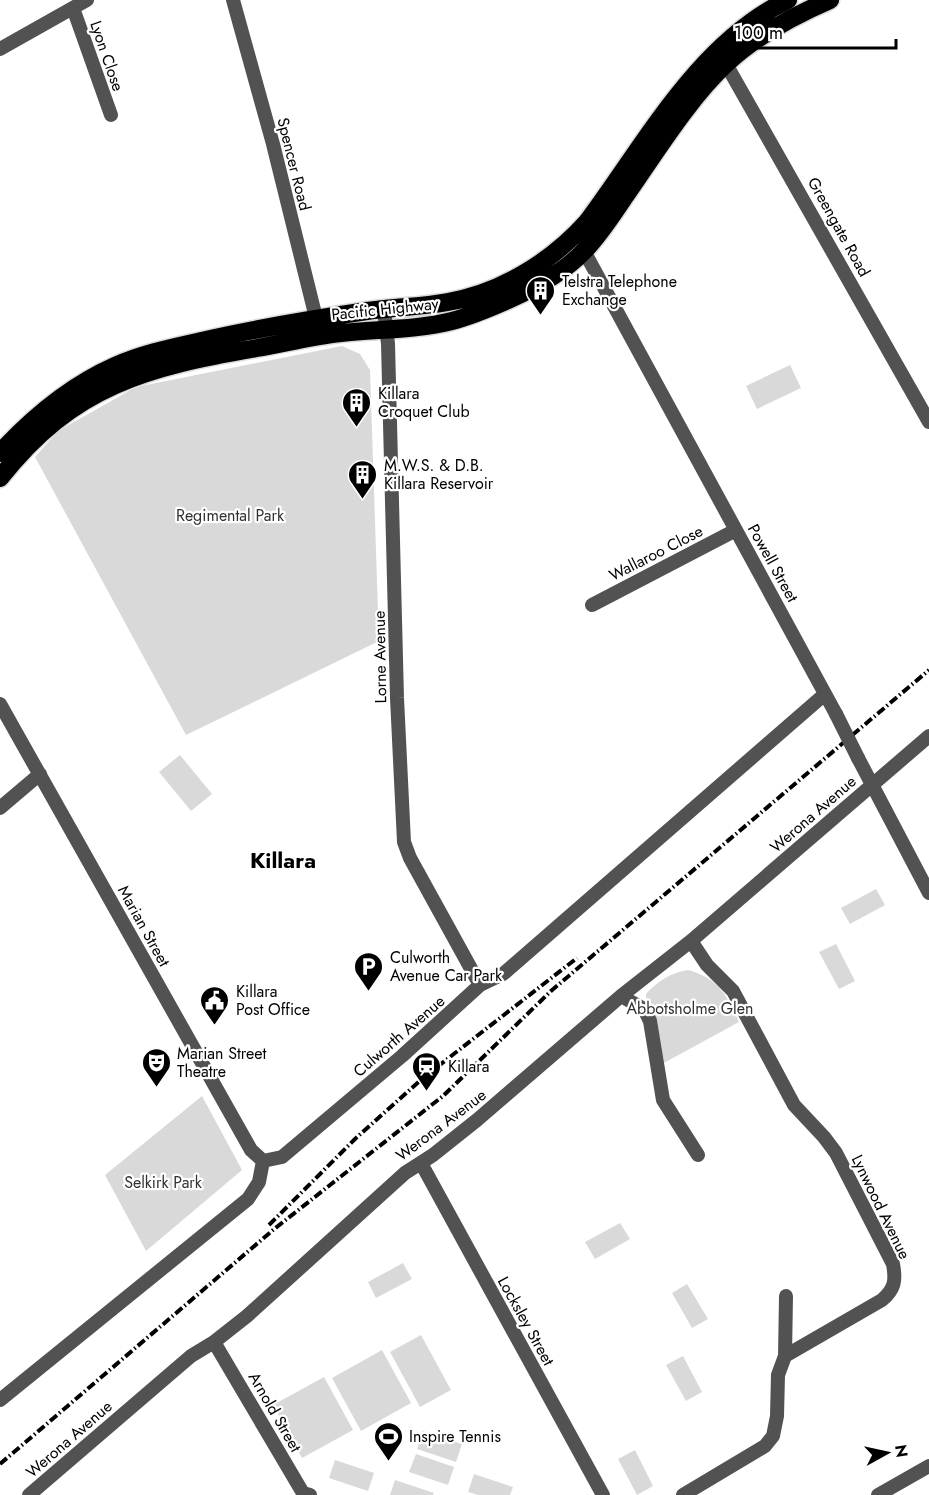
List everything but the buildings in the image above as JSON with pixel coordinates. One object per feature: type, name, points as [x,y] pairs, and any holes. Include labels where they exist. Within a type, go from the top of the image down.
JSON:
[{"type":"highway","name":"Pacific Highway","points":[[0,453],[45,409],[81,384],[145,354],[256,329],[387,328],[436,324],[483,311],[534,288],[558,273],[584,251],[611,218],[722,57],[749,23],[788,0]]},
{"type":"highway","name":"Pacific Highway","points":[[0,478],[25,448],[56,421],[89,398],[119,382],[150,370],[384,309],[435,304],[466,298],[526,273],[551,257],[572,239],[665,113],[722,57],[788,20],[830,0]]},
{"type":"street","points":[[0,49],[87,0]]},
{"type":"street","name":"Spencer Road","points":[[233,0],[273,144],[318,327]]},
{"type":"street","name":"Lyon Close","points":[[73,8],[111,115]]},
{"type":"street","name":"Greengate Road","points":[[722,57],[929,422]]},
{"type":"street","name":"Powell Street","points":[[584,251],[836,714],[929,892]]},
{"type":"street","name":"Lorne Avenue","points":[[384,309],[387,328],[397,698],[404,842],[410,858],[480,985]]},
{"type":"street","name":"Wallaroo Close","points":[[592,605],[736,530]]},
{"type":"street","name":"Culworth Avenue","points":[[263,1161],[282,1157],[402,1056],[480,985],[503,974],[825,694]]},
{"type":"street","name":"Marian Street","points":[[0,704],[251,1150],[263,1161]]},
{"type":"street","name":"Werona Avenue","points":[[29,1495],[191,1356],[214,1342],[247,1316],[405,1173],[477,1120],[621,996],[691,941],[929,736]]},
{"type":"street","points":[[0,808],[40,774]]},
{"type":"street","name":"Lynwood Avenue","points":[[691,941],[707,965],[733,991],[794,1105],[836,1153],[893,1264],[894,1287],[888,1295],[785,1356]]},
{"type":"street","points":[[621,996],[644,1010],[650,1021],[663,1100],[698,1155]]},
{"type":"street","points":[[0,1400],[248,1198],[259,1182],[263,1161]]},
{"type":"street","name":"Locksley Street","points":[[421,1163],[603,1495]]},
{"type":"street","points":[[683,1495],[756,1453],[773,1436],[777,1416],[778,1375],[785,1356],[786,1296]]},
{"type":"street","name":"Arnold Street","points":[[214,1342],[303,1492],[310,1495]]},
{"type":"street","points":[[878,1495],[929,1466]]},
{"type":"green space","name":"Regimental Park","points":[[342,346],[360,354],[370,370],[379,641],[186,735],[35,457],[58,431],[136,387]]},
{"type":"green space","points":[[790,365],[801,388],[757,409],[746,386]]},
{"type":"green space","points":[[180,755],[212,794],[191,811],[159,772]]},
{"type":"green space","points":[[876,889],[885,905],[850,924],[841,908]]},
{"type":"green space","points":[[836,944],[855,981],[839,989],[819,952]]},
{"type":"green space","name":"Abbotsholme Glen","points":[[688,970],[707,978],[720,989],[739,1022],[662,1064],[646,994],[665,978]]},
{"type":"green space","name":"Selkirk Park","points":[[202,1096],[242,1170],[146,1251],[105,1175]]},
{"type":"green space","points":[[620,1223],[630,1239],[595,1259],[585,1242]]},
{"type":"green space","points":[[403,1263],[412,1279],[376,1298],[368,1282]]},
{"type":"green space","points":[[687,1284],[708,1319],[692,1328],[672,1293]]},
{"type":"green space","points":[[421,1335],[451,1390],[420,1407],[390,1352]]},
{"type":"green space","points":[[382,1350],[411,1403],[361,1431],[332,1378]]},
{"type":"green space","points":[[683,1356],[702,1392],[686,1401],[666,1365]]},
{"type":"green space","points":[[324,1377],[353,1430],[302,1458],[273,1405]]},
{"type":"green space","points":[[423,1431],[462,1444],[456,1462],[417,1449]]},
{"type":"green space","points":[[635,1450],[653,1486],[637,1495],[618,1459]]},
{"type":"green space","points":[[416,1454],[454,1467],[448,1485],[409,1472]]},
{"type":"green space","points":[[335,1460],[374,1473],[368,1491],[329,1478]]},
{"type":"green space","points":[[474,1474],[513,1487],[510,1495],[478,1495],[468,1492]]},
{"type":"green space","points":[[395,1480],[434,1493],[433,1495],[390,1495]]},
{"type":"railway","points":[[0,1464],[273,1230],[443,1096],[551,991],[929,670]]},
{"type":"railway","points":[[269,1225],[355,1139],[423,1078],[577,958]]},
{"type":"place","name":"Telstra Telephone Exchange","points":[[541,316]]},
{"type":"place","name":"Killara Croquet Club","points":[[357,428]]},
{"type":"place","name":"M.W.S. & D.B. Killara Reservoir","points":[[363,500]]},
{"type":"place","name":"Culworth Avenue Car Park","points":[[369,992]]},
{"type":"place","name":"Killara Post Office","points":[[215,1026]]},
{"type":"place","name":"Marian Street Theatre","points":[[156,1088]]},
{"type":"place","name":"Killara","points":[[427,1092]]},
{"type":"place","name":"Inspire Tennis","points":[[388,1462]]},
{"type":"district","name":"Killara","points":[[283,860]]}]
